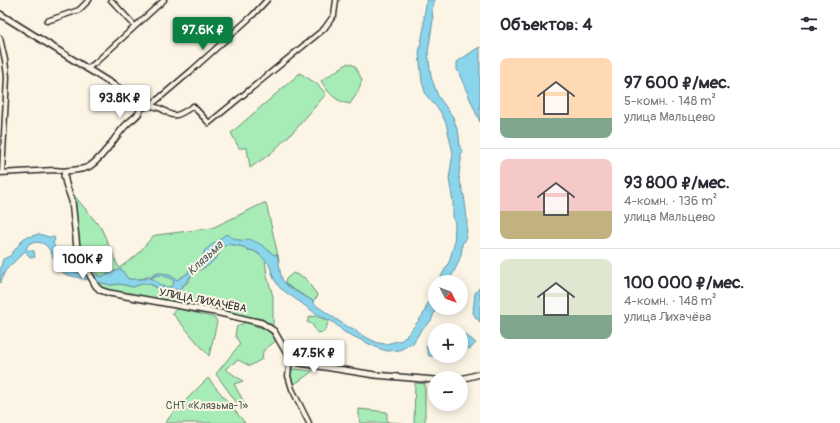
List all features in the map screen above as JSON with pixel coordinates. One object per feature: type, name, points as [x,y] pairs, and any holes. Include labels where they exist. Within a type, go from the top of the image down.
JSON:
[{"type":"street","points":[[47,21],[79,10],[89,0]]},
{"type":"street","points":[[111,0],[135,26]]},
{"type":"street","points":[[87,69],[164,0]]},
{"type":"street","points":[[150,106],[217,49],[267,0]]},
{"type":"street","points":[[141,108],[150,106],[159,107],[169,115],[176,115],[183,113],[194,106],[209,123],[324,29],[334,15],[336,0]]},
{"type":"street","points":[[0,14],[139,102],[141,108],[139,114],[126,125],[103,154],[90,166],[66,171],[54,170],[1,173],[7,77],[0,38]]},
{"type":"street","name":"УЛИЦА ЛИХАЧЁВА","points":[[66,171],[64,175],[72,201],[77,248],[84,266],[96,286],[102,291],[109,293],[220,313],[262,323],[274,331],[290,359]]},
{"type":"street","points":[[309,423],[292,389],[288,376],[290,359],[300,363],[375,375],[428,379]]},
{"type":"street","points":[[468,378],[480,374]]},
{"type":"green space","points":[[348,63],[355,66],[362,80],[358,92],[350,104],[344,103],[332,96],[321,81]]},
{"type":"green space","points":[[300,73],[317,84],[326,94],[295,130],[270,154],[250,168],[247,148],[239,148],[231,133]]},
{"type":"green space","points":[[73,194],[101,228],[119,268],[136,256],[153,236],[212,228],[264,203],[266,203],[279,260],[277,254],[274,255],[263,246],[235,239],[226,234],[202,259],[190,267],[188,273],[177,280],[168,274],[154,273],[141,279],[128,279],[121,269],[101,277],[93,271],[83,254],[76,220],[75,200]]},
{"type":"green space","points":[[228,244],[244,247],[248,250],[254,251],[265,259],[267,276],[273,296],[273,326],[262,319],[106,290],[100,286],[97,281],[111,285],[120,284],[133,287],[142,284],[150,284],[165,293],[171,290],[177,291],[187,283],[192,274],[209,265],[218,256],[222,247]]},
{"type":"green space","points":[[293,273],[305,278],[318,296],[313,301],[285,283],[286,279]]},
{"type":"green space","points":[[157,275],[170,278],[174,281],[173,285],[170,287],[164,287],[158,285],[150,279]]},
{"type":"green space","points":[[178,308],[215,318],[217,322],[209,356],[172,313]]},
{"type":"green space","points":[[310,316],[319,317],[329,321],[324,332],[317,333],[312,324],[307,322]]},
{"type":"green space","points":[[246,322],[267,330],[277,340],[263,351],[262,359],[250,366],[238,360],[225,369],[243,381],[234,384],[245,404],[239,406],[216,374],[240,344],[235,335],[237,326]]},
{"type":"green space","points":[[295,369],[313,371],[292,386],[289,375],[290,370]]},
{"type":"green space","name":"СНТ «Клязьма-1»","points":[[208,378],[245,423],[165,423],[172,414]]},
{"type":"green space","points":[[415,383],[425,384],[425,423],[414,423]]},
{"type":"green space","points":[[359,409],[387,412],[387,422],[401,423],[360,423]]},
{"type":"water","points":[[427,0],[435,0],[432,10],[433,20],[428,52],[431,77],[438,96],[453,117],[459,135],[460,148],[463,152],[461,154],[459,176],[465,201],[467,230],[465,241],[462,243],[460,258],[452,275],[442,275],[449,262],[454,245],[455,224],[449,179],[453,153],[446,123],[440,111],[426,95],[422,82],[419,53],[424,27],[424,16]]},
{"type":"water","points":[[480,47],[480,122],[457,69],[457,62]]},
{"type":"water","name":"Клязьма","points":[[39,234],[54,237],[55,239],[53,243],[63,263],[67,268],[75,272],[93,274],[101,277],[121,269],[128,279],[146,279],[159,273],[167,274],[177,280],[188,273],[193,264],[202,259],[204,251],[226,234],[240,240],[252,240],[274,255],[276,254],[281,276],[290,288],[313,301],[314,304],[346,326],[378,343],[386,344],[402,340],[423,315],[428,303],[428,315],[433,315],[431,321],[421,330],[412,345],[410,344],[400,350],[388,351],[380,349],[344,332],[333,322],[318,315],[280,288],[274,279],[269,264],[259,254],[244,247],[229,244],[222,247],[219,254],[209,265],[194,272],[181,287],[183,288],[163,293],[161,293],[160,289],[150,284],[142,284],[133,287],[120,284],[111,285],[67,275],[61,271],[48,248],[44,244],[38,242],[30,243],[26,248],[34,251],[35,257],[31,258],[25,251],[5,271],[0,283],[0,270],[3,259],[10,256],[24,238]],"holes":[[[157,275],[166,276],[174,281],[173,285],[170,287],[164,287],[150,278]]]},
{"type":"water","points":[[480,287],[480,322],[473,313],[475,293]]},
{"type":"water","points":[[468,337],[476,343],[471,348],[468,349]]}]
